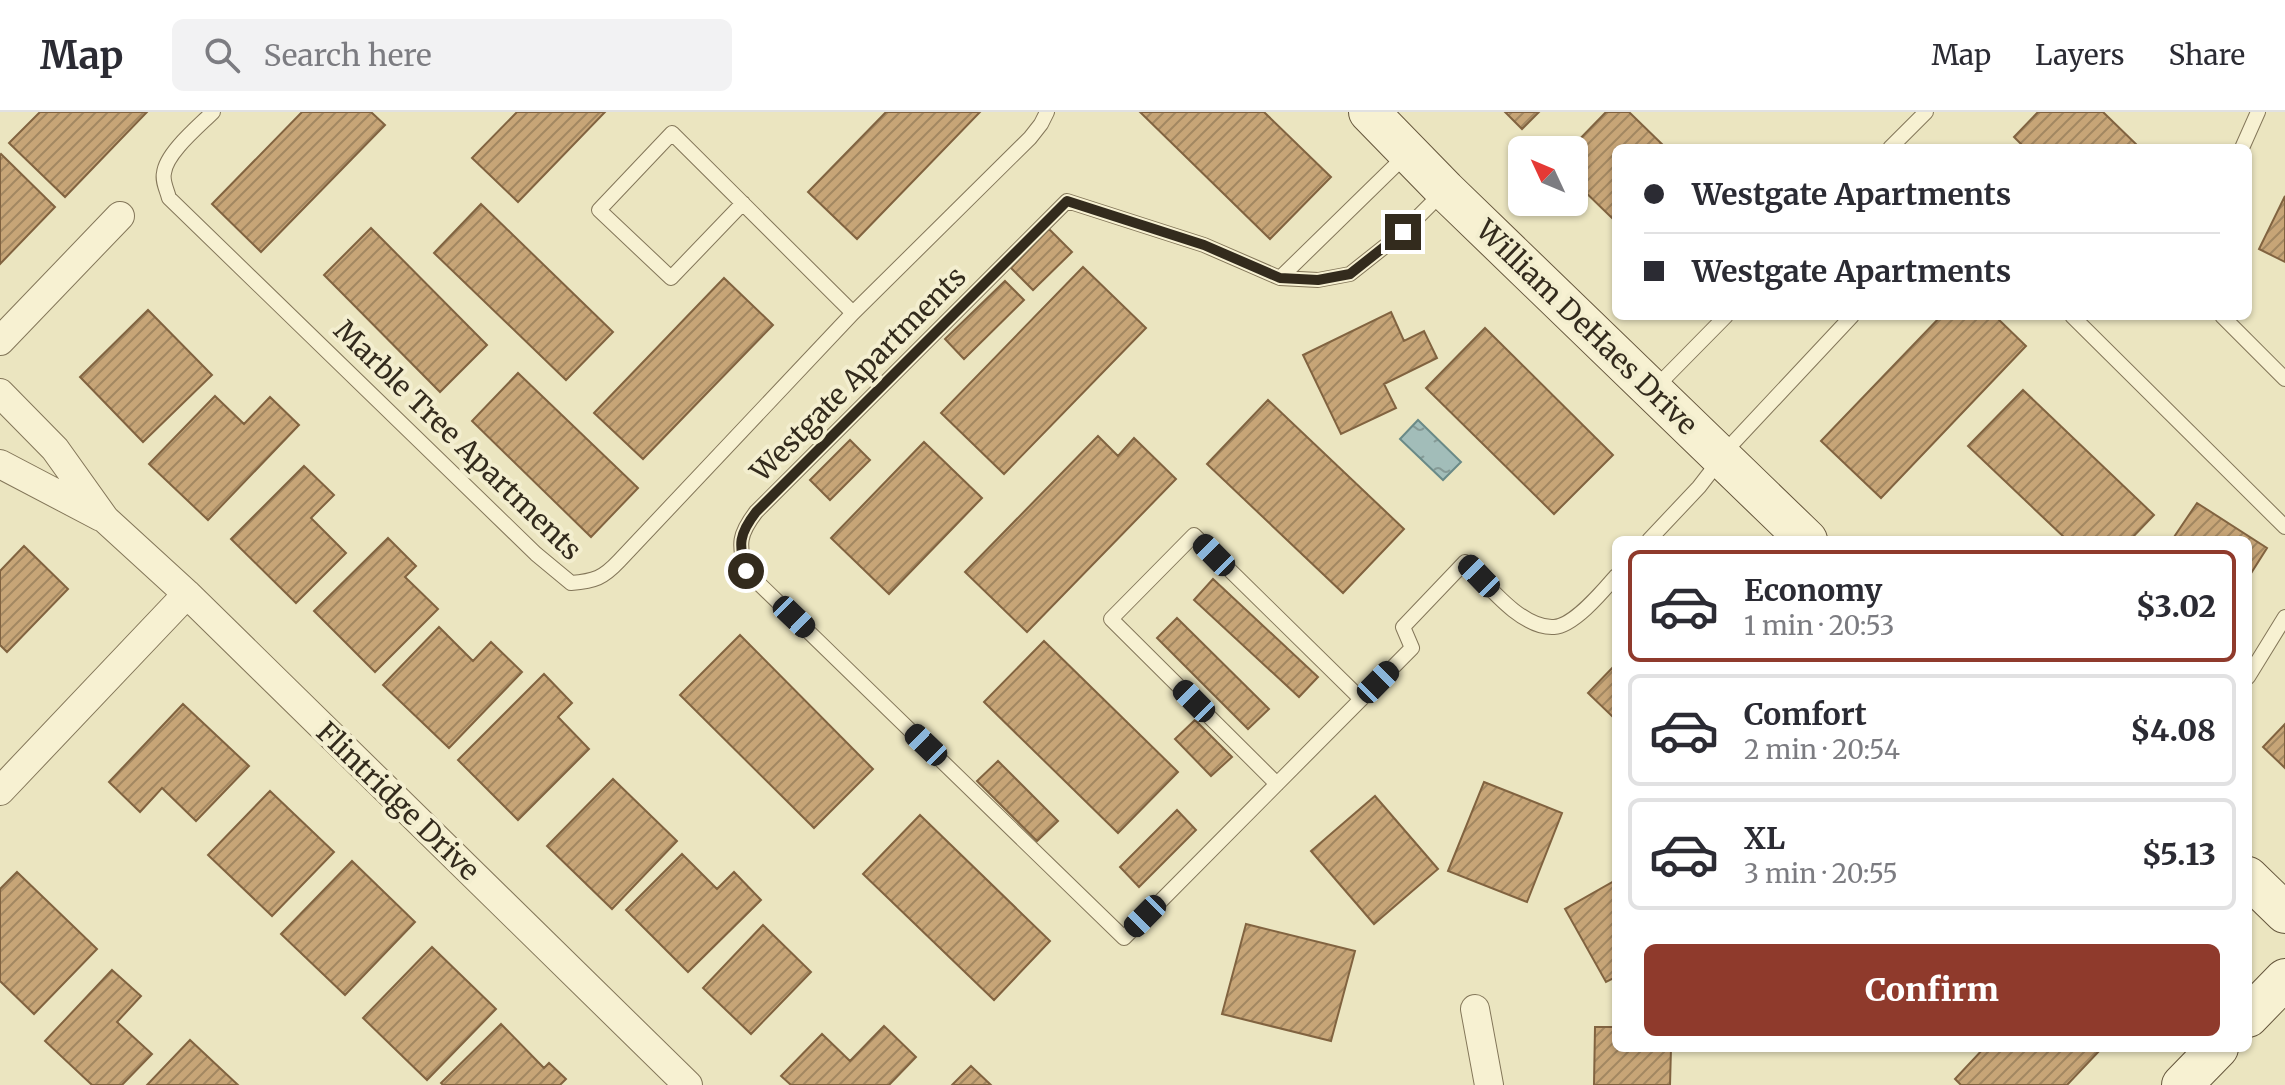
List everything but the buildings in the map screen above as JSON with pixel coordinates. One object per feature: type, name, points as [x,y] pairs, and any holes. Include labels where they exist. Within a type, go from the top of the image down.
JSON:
[{"type":"street","name":"William DeHaes Drive","points":[[1369,112],[1445,190],[1803,536]]},
{"type":"street","points":[[0,341],[120,216]]},
{"type":"street","name":"Flintridge Drive","points":[[0,393],[55,449],[105,519],[187,594],[688,1085]]},
{"type":"street","name":"Flintridge Drive","points":[[0,464],[105,519]]},
{"type":"street","points":[[0,791],[187,594]]},
{"type":"street","points":[[2252,881],[2285,913]]},
{"type":"street","points":[[2252,1013],[2285,979]]},
{"type":"street","points":[[1475,1009],[1489,1085]]},
{"type":"street","points":[[2182,1085],[2214,1052]]},
{"type":"lane","name":"Marble Tree Apartments","points":[[213,112],[171,157],[164,171],[169,198],[536,554],[571,583],[590,582],[606,574],[853,313],[1030,138],[1047,112]]},
{"type":"lane","points":[[1894,144],[1926,112]]},
{"type":"lane","points":[[2244,144],[2258,112]]},
{"type":"lane","points":[[743,203],[671,278],[599,210],[672,133],[743,203],[853,313]]},
{"type":"lane","points":[[1280,278],[1409,152]]},
{"type":"lane","name":"Westgate Apartments","points":[[1445,190],[1403,232],[1350,274],[1318,280],[1280,278],[1204,245],[1067,201],[756,512],[745,527],[740,551],[746,571],[1124,938],[1412,648],[1403,627],[1465,562],[1512,610],[1534,623],[1555,627],[1575,618],[1612,580]]},
{"type":"lane","points":[[1652,391],[1722,320]]},
{"type":"lane","points":[[1653,536],[1848,320]]},
{"type":"lane","points":[[2076,320],[2285,527]]},
{"type":"lane","points":[[2226,320],[2285,379]]},
{"type":"lane","points":[[1277,784],[1111,619],[1194,535],[1361,699]]},
{"type":"lane","points":[[2252,671],[2285,617]]},
{"type":"water","points":[[1418,420],[1461,462],[1443,480],[1400,439]]},
{"type":"route","points":[[746,571],[740,551],[745,527],[756,512],[1067,201],[1204,245],[1280,278],[1318,280],[1350,274],[1403,232]]}]
